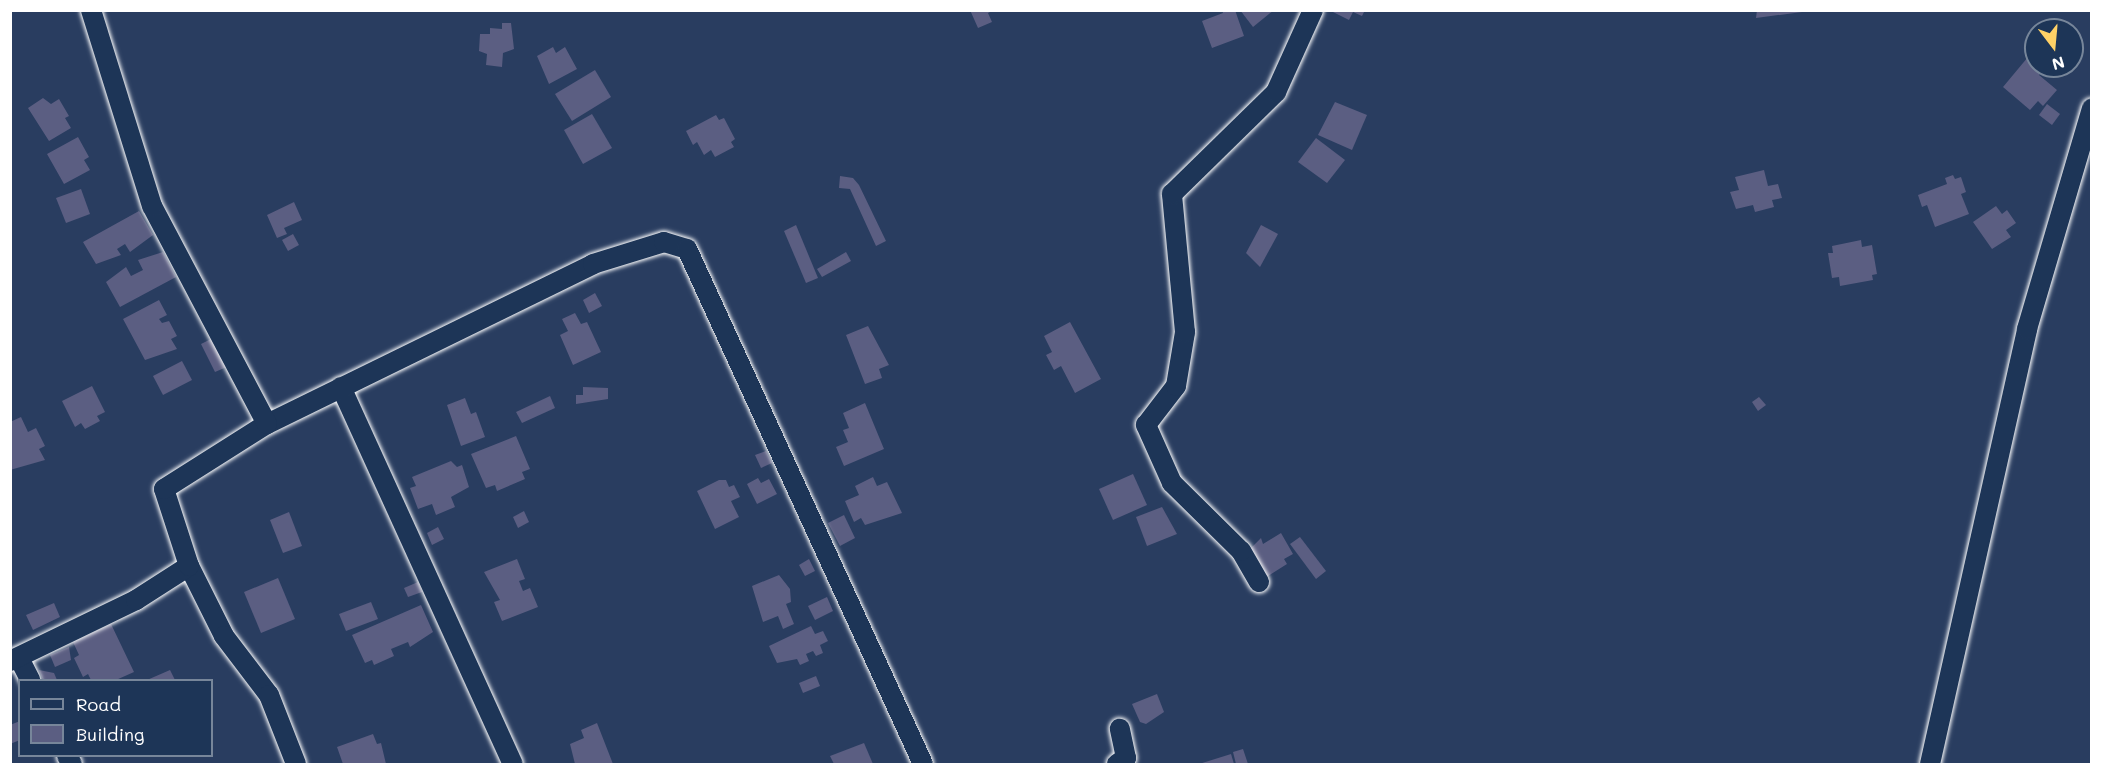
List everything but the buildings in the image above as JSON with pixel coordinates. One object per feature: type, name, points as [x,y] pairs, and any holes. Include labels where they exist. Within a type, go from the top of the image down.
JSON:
[{"type":"street","points":[[91,10],[152,206],[267,424]]},
{"type":"street","points":[[1259,582],[1241,551],[1172,483],[1146,425],[1176,386],[1185,332],[1172,194],[1276,92],[1313,10]]},
{"type":"street","points":[[1929,765],[2027,329],[2091,108]]},
{"type":"street","points":[[296,765],[269,695],[224,636],[189,566],[164,489],[267,424],[341,387],[593,264],[664,242],[687,249],[924,765]]},
{"type":"street","points":[[341,387],[513,765]]},
{"type":"street","points":[[29,679],[15,659],[136,600],[189,566]]},
{"type":"street","points":[[1117,765],[1126,758],[1120,729]]}]
